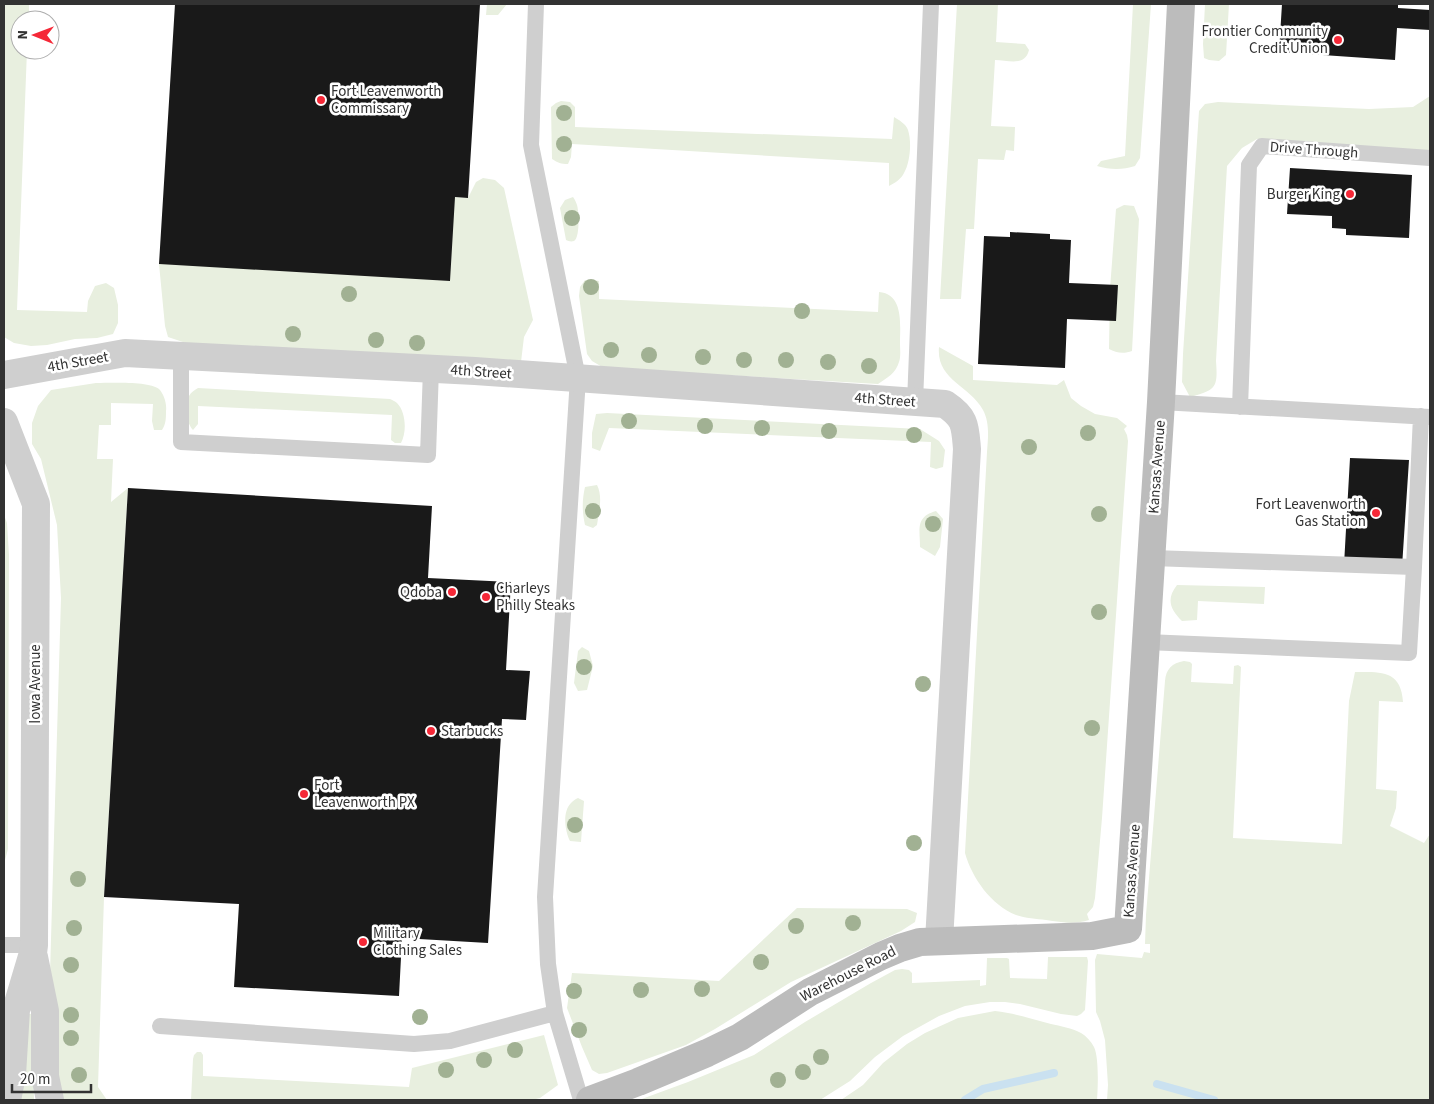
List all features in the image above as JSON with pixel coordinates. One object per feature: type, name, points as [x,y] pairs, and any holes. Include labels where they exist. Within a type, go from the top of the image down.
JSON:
[{"type":"street","name":"Kansas Avenue","points":[[1128,929],[1161,402],[1181,4]]},
{"type":"street","name":"4th Street","points":[[4,376],[125,353],[578,378],[945,404],[958,412],[965,426],[967,449],[939,941]]},
{"type":"street","name":"Iowa Avenue","points":[[4,422],[36,504],[34,949],[45,1011],[45,1076],[50,1100]]},
{"type":"street","name":"Warehouse Road","points":[[590,1100],[638,1082],[740,1037],[810,992],[900,948],[920,942],[1092,936],[1128,929]]},
{"type":"street","name":"Iowa Avenue","points":[[6,1100],[12,1075],[16,1010],[34,949]]},
{"type":"lane","points":[[536,4],[531,145],[578,378],[545,897],[548,964],[555,1013],[581,1100]]},
{"type":"lane","points":[[915,402],[931,4]]},
{"type":"lane","name":"Drive Through","points":[[1240,407],[1249,164],[1262,146],[1430,158]]},
{"type":"lane","points":[[181,356],[181,442],[418,455],[428,455],[431,369]]},
{"type":"lane","points":[[1146,642],[1409,653],[1426,417],[1161,402]]},
{"type":"lane","points":[[1152,558],[1414,567]]},
{"type":"lane","points":[[4,945],[34,949]]},
{"type":"lane","points":[[160,1026],[414,1044],[450,1041],[555,1013]]},
{"type":"green space","points":[[4,4],[29,4],[29,10],[10,10],[10,60],[27,60],[17,310],[87,312],[88,301],[95,286],[106,283],[114,288],[118,305],[118,323],[113,334],[47,345],[31,346],[14,343],[4,337]]},
{"type":"green space","points":[[487,4],[507,4],[498,15],[486,15]]},
{"type":"green space","points":[[957,4],[998,4],[996,42],[1025,44],[1029,50],[1024,59],[1020,61],[995,60],[991,126],[1015,127],[1014,151],[1006,150],[1004,160],[978,159],[974,229],[966,229],[961,299],[940,299]]},
{"type":"green space","points":[[1133,4],[1151,4],[1140,158],[1135,166],[1121,169],[1107,168],[1097,166],[1101,161],[1125,156]]},
{"type":"green space","points":[[1205,4],[1229,4],[1226,55],[1219,61],[1204,58]]},
{"type":"green space","points":[[1430,96],[1430,152],[1257,139],[1242,148],[1227,166],[1216,382],[1210,390],[1190,397],[1182,382],[1199,111],[1205,104],[1218,102],[1369,109],[1413,107]]},
{"type":"green space","points":[[561,101],[570,102],[575,107],[575,127],[892,139],[894,117],[904,124],[908,130],[910,140],[909,158],[903,175],[898,181],[889,186],[889,163],[572,144],[571,157],[568,164],[561,163],[552,159],[551,107]]},
{"type":"green space","points":[[483,178],[495,180],[504,188],[533,320],[524,337],[521,362],[186,343],[168,337],[165,326],[159,264],[455,197],[468,198],[476,182]]},
{"type":"green space","points":[[573,197],[578,208],[578,224],[576,239],[571,241],[566,240],[560,208],[565,200]]},
{"type":"green space","points":[[1124,205],[1134,206],[1139,219],[1132,351],[1123,353],[1109,349],[1110,289],[1116,209]]},
{"type":"green space","points":[[585,280],[599,281],[599,299],[878,312],[879,292],[887,294],[897,304],[899,312],[900,360],[893,372],[878,384],[604,368],[592,361],[587,354],[579,296],[580,287]]},
{"type":"green space","points":[[939,347],[973,366],[973,380],[1057,385],[1064,380],[1071,398],[1081,406],[1095,414],[1117,418],[1127,426],[1124,429],[1128,441],[1095,898],[1093,907],[1087,914],[1089,920],[1083,922],[1068,923],[1016,915],[998,905],[984,890],[972,872],[965,853],[988,431],[987,420],[977,401],[948,375],[943,367],[939,358]]},
{"type":"green space","points":[[96,383],[129,383],[154,386],[164,396],[166,416],[162,430],[154,430],[152,421],[153,404],[111,403],[111,425],[99,425],[97,459],[113,459],[111,502],[128,488],[104,897],[98,1087],[107,1100],[58,1100],[50,973],[61,598],[57,525],[41,459],[32,444],[32,423],[38,406],[51,390]]},
{"type":"green space","points":[[198,388],[390,399],[397,403],[404,417],[403,438],[401,443],[395,443],[391,440],[392,415],[198,406],[198,424],[193,430],[188,419],[187,404],[190,395]]},
{"type":"green space","points":[[607,413],[920,429],[939,441],[945,450],[943,467],[936,469],[930,467],[931,442],[609,428],[600,451],[592,448],[592,433],[596,414]]},
{"type":"green space","points":[[597,485],[600,494],[600,505],[597,525],[593,528],[585,525],[583,496],[585,487]]},
{"type":"green space","points":[[936,511],[943,519],[940,547],[935,556],[920,547],[920,524],[925,517]]},
{"type":"green space","points":[[4,515],[7,523],[9,555],[8,849],[4,864]]},
{"type":"green space","points":[[1177,585],[1265,587],[1264,604],[1198,601],[1197,620],[1182,621],[1171,604],[1171,595]]},
{"type":"green space","points":[[582,647],[589,651],[593,666],[587,690],[578,691],[574,683],[578,651]]},
{"type":"green space","points":[[1184,661],[1192,664],[1191,682],[1233,684],[1234,666],[1238,665],[1241,667],[1233,838],[1342,844],[1349,701],[1355,672],[1381,673],[1394,678],[1398,684],[1403,702],[1379,701],[1376,789],[1397,791],[1396,808],[1390,826],[1424,843],[1430,834],[1430,1100],[1107,1100],[1105,1040],[1096,1012],[1095,960],[1097,954],[1142,958],[1144,952],[1150,953],[1150,944],[1145,944],[1146,915],[1165,681],[1170,667]]},
{"type":"green space","points":[[578,798],[584,801],[581,842],[570,841],[565,822],[568,807]]},
{"type":"green space","points":[[797,908],[907,909],[917,913],[915,922],[901,931],[791,982],[686,1045],[607,1073],[599,1074],[592,1070],[567,1008],[572,973],[719,981]]},
{"type":"green space","points":[[1048,957],[1087,957],[1085,1010],[1081,1014],[1077,1016],[1061,1014],[1005,1002],[965,1006],[939,1016],[903,1036],[875,1057],[850,1081],[820,1100],[639,1100],[754,1055],[805,1022],[895,970],[909,970],[912,973],[912,983],[980,980],[980,986],[986,985],[987,958],[1009,959],[1010,978],[1047,979]]},
{"type":"green space","points":[[995,1011],[1070,1028],[1087,1037],[1094,1047],[1097,1058],[1097,1100],[841,1100],[863,1085],[883,1063],[907,1044],[925,1033],[958,1018]]},
{"type":"green space","points":[[26,1014],[32,1014],[34,1100],[16,1100]]},
{"type":"green space","points":[[544,1035],[558,1085],[540,1098],[532,1100],[191,1100],[193,1059],[197,1052],[201,1052],[203,1055],[203,1076],[409,1087],[412,1068]]},
{"type":"building","name":"Fort Leavenworth Commissary","points":[[175,4],[480,4],[468,198],[455,197],[450,281],[159,264]]},
{"type":"building","name":"Frontier Community Credit Union","points":[[1282,4],[1398,4],[1398,8],[1430,10],[1430,30],[1397,28],[1395,60],[1279,52]]},
{"type":"building","name":"Burger King","points":[[1290,168],[1412,175],[1409,238],[1346,235],[1346,229],[1332,228],[1332,216],[1287,214]]},
{"type":"building","points":[[1010,232],[1050,234],[1050,239],[1071,240],[1069,283],[1118,285],[1116,321],[1067,319],[1065,368],[978,364],[984,236],[1010,237]]},
{"type":"building","name":"Fort Leavenworth Gas Station","points":[[1350,458],[1409,460],[1402,567],[1344,565]]},
{"type":"building","name":"Fort Leavenworth PX","points":[[128,488],[432,506],[428,578],[511,582],[506,670],[530,671],[526,720],[502,719],[488,943],[402,938],[399,996],[234,987],[239,904],[104,897]]},
{"type":"waterway","points":[[965,1100],[983,1089],[1054,1073]]},
{"type":"waterway","points":[[1157,1084],[1214,1100]]},
{"type":"place","name":"Frontier Community Credit Union","points":[[1338,40]]},
{"type":"place","name":"Fort Leavenworth Commissary","points":[[321,100]]},
{"type":"place","name":"Burger King","points":[[1350,194]]},
{"type":"place","name":"Fort Leavenworth Gas Station","points":[[1376,513]]},
{"type":"place","name":"Qdoba","points":[[452,592]]},
{"type":"place","name":"Charleys Philly Steaks","points":[[486,597]]},
{"type":"place","name":"Starbucks","points":[[431,731]]},
{"type":"place","name":"Fort Leavenworth PX","points":[[304,794]]},
{"type":"place","name":"Military Clothing Sales","points":[[363,942]]}]
